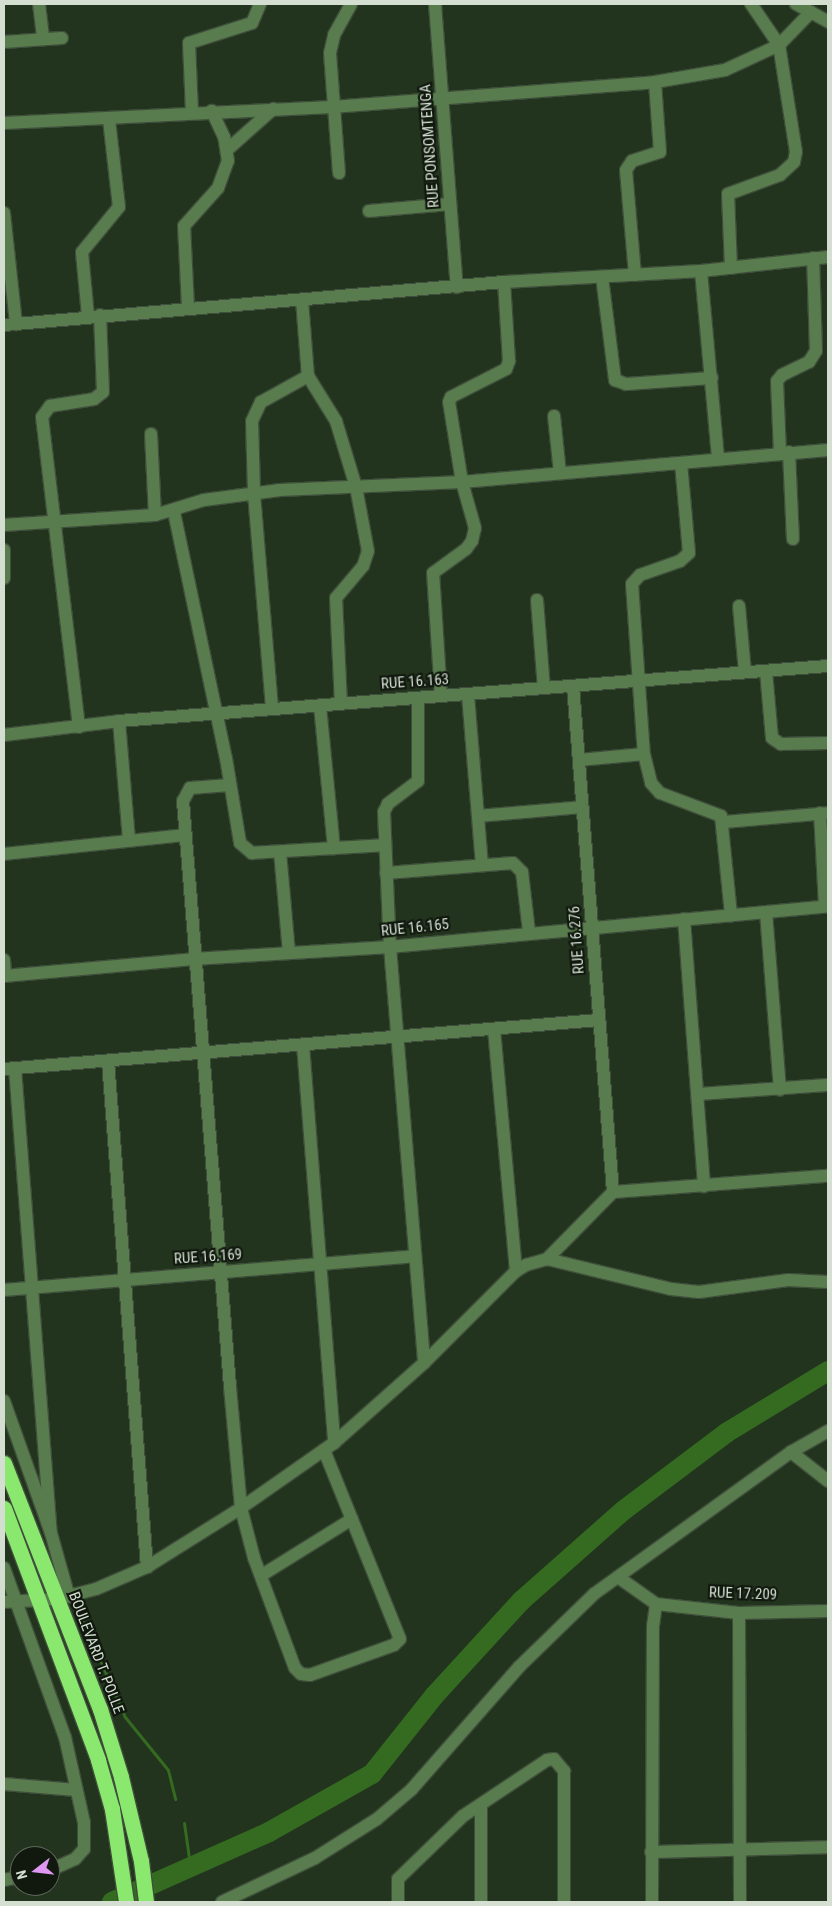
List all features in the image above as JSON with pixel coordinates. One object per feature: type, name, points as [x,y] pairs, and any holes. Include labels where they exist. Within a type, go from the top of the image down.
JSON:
[{"type":"highway","name":"BOULEVARD T. POLLE","points":[[4,1463],[63,1598],[100,1709],[141,1861],[146,1902]]},
{"type":"highway","points":[[4,1508],[41,1602],[98,1760],[112,1809],[122,1865],[126,1902]]},
{"type":"street","points":[[39,4],[43,39]]},
{"type":"street","points":[[192,112],[189,44],[252,23],[260,4]]},
{"type":"street","points":[[339,173],[332,107],[330,53],[334,35],[351,4]]},
{"type":"street","name":"RUE PONSOMTENGA","points":[[435,4],[458,287]]},
{"type":"street","points":[[731,268],[728,194],[789,170],[796,152],[779,45],[751,4]]},
{"type":"street","points":[[796,4],[828,22]]},
{"type":"street","points":[[4,123],[109,119],[212,111],[332,107],[442,100],[655,82],[725,70],[779,45],[810,12]]},
{"type":"street","points":[[4,42],[62,38]]},
{"type":"street","points":[[635,275],[626,170],[632,161],[660,152],[655,82]]},
{"type":"street","points":[[227,150],[273,110]]},
{"type":"street","points":[[188,307],[182,234],[184,226],[218,188],[226,173],[227,150],[212,111]]},
{"type":"street","points":[[79,727],[42,412],[50,406],[94,399],[104,392],[94,315],[82,252],[119,207],[109,119]]},
{"type":"street","points":[[369,211],[450,204]]},
{"type":"street","points":[[4,213],[10,324],[188,307],[302,300],[504,282],[701,271],[828,257]]},
{"type":"street","points":[[793,539],[777,381],[808,362],[816,351],[814,258]]},
{"type":"street","points":[[701,271],[718,459]]},
{"type":"street","points":[[602,277],[615,380],[626,384],[712,378]]},
{"type":"street","points":[[441,696],[431,582],[433,573],[472,541],[475,528],[462,482],[449,402],[451,396],[506,369],[509,361],[504,282]]},
{"type":"street","points":[[302,300],[308,376],[333,415],[356,487],[368,551],[363,566],[336,598],[341,704]]},
{"type":"street","points":[[272,708],[254,492],[254,410],[260,402],[308,376]]},
{"type":"street","points":[[554,416],[560,473]]},
{"type":"street","points":[[150,434],[155,516]]},
{"type":"street","points":[[4,525],[155,516],[174,512],[204,500],[254,492],[462,482],[828,450]]},
{"type":"street","points":[[681,463],[689,553],[680,561],[640,575],[632,584],[644,754],[651,783],[660,793],[678,803],[715,813],[724,822],[731,915]]},
{"type":"street","points":[[174,512],[216,713],[240,843],[245,850],[252,853],[385,844]]},
{"type":"street","points":[[4,550],[4,578]]},
{"type":"street","points":[[537,600],[544,688]]},
{"type":"street","points":[[739,606],[745,672]]},
{"type":"street","name":"RUE 16.163","points":[[4,735],[120,721],[272,708],[468,695],[828,666]]},
{"type":"street","points":[[766,671],[772,738],[781,744],[828,743]]},
{"type":"street","name":"RUE 16.276","points":[[573,686],[613,1192]]},
{"type":"street","points":[[468,695],[482,864]]},
{"type":"street","points":[[418,698],[418,781],[385,808],[385,844],[390,947],[424,1363]]},
{"type":"street","points":[[320,706],[334,848]]},
{"type":"street","points":[[120,721],[129,840]]},
{"type":"street","points":[[579,760],[644,754]]},
{"type":"street","points":[[230,785],[190,788],[185,793],[185,835],[193,959],[241,1508],[262,1575],[295,1668],[301,1674],[310,1676],[394,1645],[400,1640],[398,1630],[352,1518],[329,1447],[320,1265],[303,1045]]},
{"type":"street","points":[[478,816],[582,806]]},
{"type":"street","points":[[724,822],[824,813],[826,906]]},
{"type":"street","points":[[4,854],[185,835]]},
{"type":"street","points":[[280,852],[289,953]]},
{"type":"street","points":[[386,873],[513,863],[518,866],[523,878],[530,932]]},
{"type":"street","name":"RUE 16.165","points":[[4,976],[193,959],[390,947],[530,932],[826,906]]},
{"type":"street","points":[[766,912],[780,1089]]},
{"type":"street","points":[[684,919],[704,1186]]},
{"type":"street","points":[[4,960],[4,976]]},
{"type":"street","points":[[63,1598],[51,1532],[33,1288],[10,1068],[599,1020]]},
{"type":"street","points":[[494,1028],[516,1271]]},
{"type":"street","points":[[108,1061],[147,1567]]},
{"type":"street","points":[[698,1094],[828,1085]]},
{"type":"street","points":[[547,1259],[613,1192],[828,1176]]},
{"type":"street","name":"RUE 16.169","points":[[4,1290],[415,1256]]},
{"type":"street","points":[[4,1602],[41,1602],[96,1589],[147,1567],[241,1508],[329,1447],[424,1363],[516,1271],[537,1261],[547,1259],[671,1289],[699,1292],[788,1280],[828,1282]]},
{"type":"street","points":[[4,1401],[51,1532]]},
{"type":"street","points":[[222,1902],[315,1858],[377,1820],[411,1790],[519,1667],[594,1594],[791,1452],[828,1431]]},
{"type":"street","points":[[791,1452],[828,1481]]},
{"type":"street","points":[[262,1575],[352,1518]]},
{"type":"street","points":[[4,1568],[63,1729],[85,1837],[84,1849],[75,1859],[60,1866]]},
{"type":"street","points":[[618,1576],[656,1604],[652,1902]]},
{"type":"street","name":"RUE 17.209","points":[[656,1604],[739,1613],[828,1611]]},
{"type":"street","points":[[739,1613],[740,1902]]},
{"type":"street","points":[[398,1902],[398,1879],[463,1816],[547,1760],[560,1763],[564,1771],[564,1902]]},
{"type":"street","points":[[4,1784],[76,1790]]},
{"type":"street","points":[[481,1805],[482,1902]]},
{"type":"street","points":[[652,1852],[828,1847]]},
{"type":"waterway","points":[[112,1902],[269,1832],[372,1774],[434,1696],[521,1601],[624,1510],[726,1433],[828,1371]]},
{"type":"waterway","points":[[81,1617],[125,1717],[168,1770],[175,1799]]},
{"type":"waterway","points":[[184,1823],[190,1865]]}]
